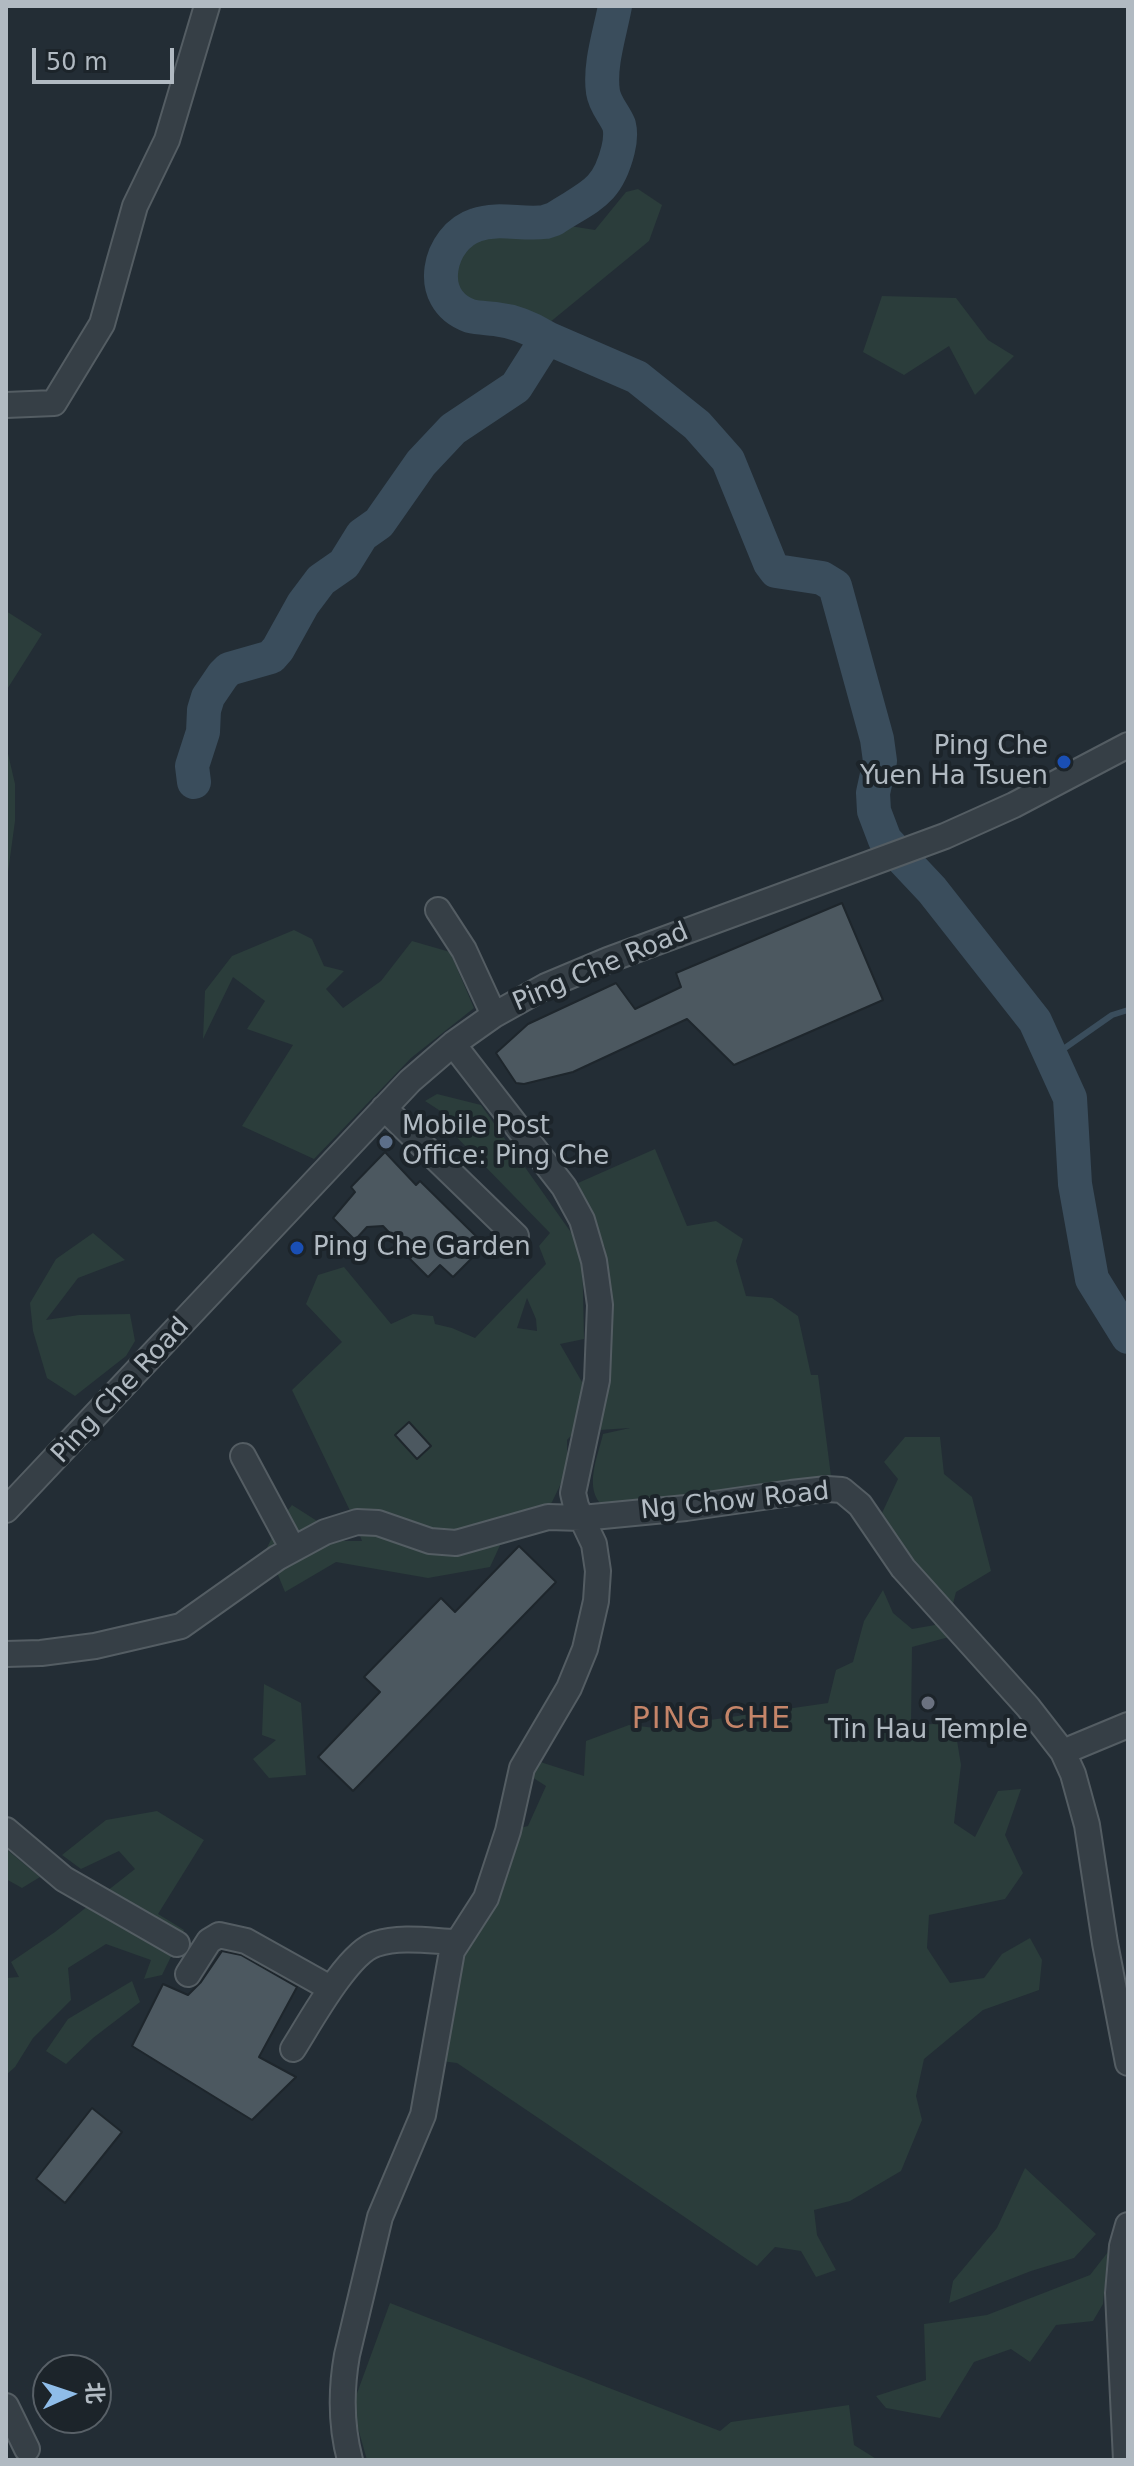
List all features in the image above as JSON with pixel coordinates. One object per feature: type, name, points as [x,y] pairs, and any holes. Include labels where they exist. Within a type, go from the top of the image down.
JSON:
[{"type":"street","points":[[6,405],[54,403],[102,324],[135,206],[167,140],[207,6]]},
{"type":"street","name":"Ping Che Road","points":[[6,1510],[410,1081],[453,1044],[494,1015],[546,986],[608,960],[945,836],[1014,805],[1128,745]]},
{"type":"street","points":[[438,910],[464,950],[494,1015]]},
{"type":"street","points":[[350,2460],[344,2438],[343,2376],[347,2355],[380,2217],[423,2115],[447,1969],[456,1942],[486,1898],[508,1831],[522,1768],[569,1688],[585,1649],[598,1585],[594,1544],[576,1506],[573,1485],[596,1391],[601,1326],[592,1251],[582,1220],[564,1187],[453,1044]]},
{"type":"street","points":[[384,1108],[516,1236]]},
{"type":"street","points":[[243,1456],[293,1549]]},
{"type":"street","name":"Ng Chow Road","points":[[6,1654],[95,1646],[181,1626],[262,1567],[293,1549],[335,1528],[365,1521],[430,1541],[456,1543],[548,1517],[582,1518],[686,1508],[815,1490],[842,1490],[860,1505],[903,1568],[1028,1707],[1063,1752],[1073,1774],[1087,1825],[1107,1958],[1128,2063]]},
{"type":"street","points":[[1063,1752],[1128,1725]]},
{"type":"street","points":[[6,1830],[64,1879],[177,1944]]},
{"type":"street","points":[[188,1974],[209,1941],[219,1935],[246,1941],[330,1988]]},
{"type":"street","points":[[293,2049],[330,1988],[373,1944],[399,1940],[456,1942]]},
{"type":"street","points":[[1126,2460],[1118,2293],[1122,2246],[1128,2225]]},
{"type":"street","points":[[6,2406],[27,2449]]},
{"type":"shaded area","points":[[638,189],[662,205],[649,241],[538,332],[509,321],[470,316],[453,304],[440,283],[440,274],[451,246],[466,230],[486,222],[545,222],[595,230],[626,192]]},
{"type":"shaded area","points":[[882,296],[956,298],[988,340],[1014,356],[975,395],[949,346],[904,375],[863,352]]},
{"type":"shaded area","points":[[6,611],[42,634],[6,691]]},
{"type":"shaded area","points":[[6,745],[15,784],[15,821],[6,887]]},
{"type":"shaded area","points":[[294,930],[312,939],[324,966],[344,971],[326,989],[343,1008],[381,981],[412,941],[450,952],[474,1008],[411,1058],[314,1159],[242,1126],[293,1045],[247,1029],[265,1001],[233,977],[203,1039],[205,991],[232,956]]},
{"type":"shaded area","points":[[437,1094],[481,1105],[582,1248],[584,1339],[560,1344],[593,1401],[588,1417],[567,1440],[567,1471],[552,1502],[541,1515],[502,1541],[490,1567],[428,1578],[336,1562],[285,1592],[267,1548],[280,1520],[292,1505],[328,1528],[332,1541],[362,1541],[292,1390],[342,1342],[306,1304],[318,1275],[344,1267],[391,1324],[413,1314],[433,1316],[435,1324],[475,1338],[546,1264],[539,1246],[550,1233],[438,1118],[442,1112],[425,1101]],"holes":[[[527,1298],[536,1319],[537,1331],[517,1328]]]},
{"type":"shaded area","points":[[655,1149],[687,1226],[716,1221],[743,1239],[736,1261],[746,1296],[772,1298],[798,1316],[811,1375],[818,1375],[831,1476],[603,1506],[597,1499],[593,1482],[603,1434],[630,1428],[599,1430],[612,1347],[605,1248],[578,1183]]},
{"type":"shaded area","points":[[93,1233],[125,1260],[78,1278],[46,1320],[79,1315],[130,1314],[135,1341],[126,1356],[75,1396],[47,1378],[33,1331],[30,1303],[56,1259]]},
{"type":"shaded area","points":[[905,1437],[940,1437],[944,1474],[972,1497],[991,1571],[956,1592],[949,1619],[949,1637],[912,1647],[911,1726],[954,1722],[961,1765],[954,1823],[975,1837],[998,1791],[1021,1789],[1005,1835],[1023,1873],[1005,1899],[929,1915],[927,1948],[950,1983],[984,1978],[1002,1954],[1030,1938],[1042,1960],[1039,1990],[983,2010],[924,2059],[916,2096],[922,2120],[901,2171],[850,2201],[814,2210],[817,2235],[836,2270],[816,2277],[801,2251],[775,2247],[757,2266],[457,2063],[433,2060],[448,1968],[508,1831],[528,1826],[546,1786],[524,1772],[531,1759],[584,1776],[586,1741],[629,1725],[674,1730],[696,1722],[828,1703],[836,1670],[853,1662],[864,1621],[883,1590],[893,1613],[912,1629],[935,1625],[928,1596],[891,1538],[882,1513],[898,1479],[884,1462]]},
{"type":"shaded area","points":[[264,1684],[301,1703],[306,1775],[269,1778],[253,1759],[276,1740],[262,1735]]},
{"type":"shaded area","points":[[157,1811],[204,1840],[158,1914],[184,1930],[162,1975],[144,1979],[151,1960],[106,1944],[68,1968],[71,2000],[33,2038],[15,2067],[6,2075],[6,1978],[19,1977],[11,1962],[135,1869],[119,1851],[81,1869],[62,1855],[106,1820]]},
{"type":"shaded area","points":[[6,1849],[40,1877],[22,1888],[6,1879]]},
{"type":"shaded area","points":[[132,1981],[140,2002],[93,2038],[66,2064],[46,2051],[68,2019]]},
{"type":"shaded area","points":[[1025,2168],[1096,2234],[1074,2258],[949,2303],[953,2281],[997,2228]]},
{"type":"shaded area","points":[[1108,2252],[1103,2304],[1093,2321],[1056,2325],[1030,2362],[1011,2349],[974,2362],[940,2418],[886,2408],[876,2396],[926,2380],[924,2324],[987,2315],[1090,2275]]},
{"type":"shaded area","points":[[390,2303],[720,2431],[731,2422],[849,2405],[854,2445],[878,2460],[367,2460],[352,2407]]},
{"type":"building","points":[[842,903],[883,1000],[734,1065],[687,1019],[573,1072],[524,1084],[516,1083],[496,1053],[528,1024],[616,983],[635,1009],[681,987],[676,973]]},
{"type":"building","points":[[385,1152],[416,1185],[420,1181],[485,1245],[453,1277],[440,1265],[428,1277],[383,1226],[367,1227],[355,1240],[333,1218],[355,1192],[351,1187]]},
{"type":"building","points":[[409,1422],[431,1446],[417,1459],[395,1435]]},
{"type":"building","points":[[519,1546],[556,1582],[353,1791],[318,1757],[380,1692],[364,1677],[441,1598],[455,1612]]},
{"type":"building","points":[[222,1951],[241,1955],[297,1987],[259,2057],[296,2077],[252,2120],[132,2046],[163,1984],[188,1995]]},
{"type":"building","points":[[92,2108],[122,2132],[65,2203],[36,2179]]},
{"type":"waterway","points":[[194,782],[192,766],[203,732],[204,710],[208,697],[223,675],[229,669],[271,657],[321,580],[344,564],[362,535],[379,523],[421,463],[453,429],[516,387],[547,338],[516,323],[470,316],[455,308],[441,283],[442,269],[445,255],[463,232],[484,223],[536,223],[554,219],[587,199],[608,176],[614,165],[620,138],[619,125],[606,101],[602,82],[615,6]]},
{"type":"waterway","points":[[547,338],[637,377],[697,425],[728,460],[776,571],[822,578],[835,586],[877,739],[880,761],[873,793],[874,811],[885,840],[932,890],[1035,1021],[1070,1098],[1075,1184],[1092,1279],[1128,1337]]},
{"type":"waterway","points":[[1052,1057],[1112,1015],[1128,1010]]},
{"type":"place","name":"Ping Che Yuen Ha Tsuen","points":[[1064,762]]},
{"type":"place","name":"Mobile Post Office: Ping Che","points":[[386,1142]]},
{"type":"place","name":"Ping Che Garden","points":[[297,1248]]},
{"type":"place","name":"Tin Hau Temple","points":[[928,1703]]},
{"type":"district","name":"PING CHE","points":[[712,1720]]}]
